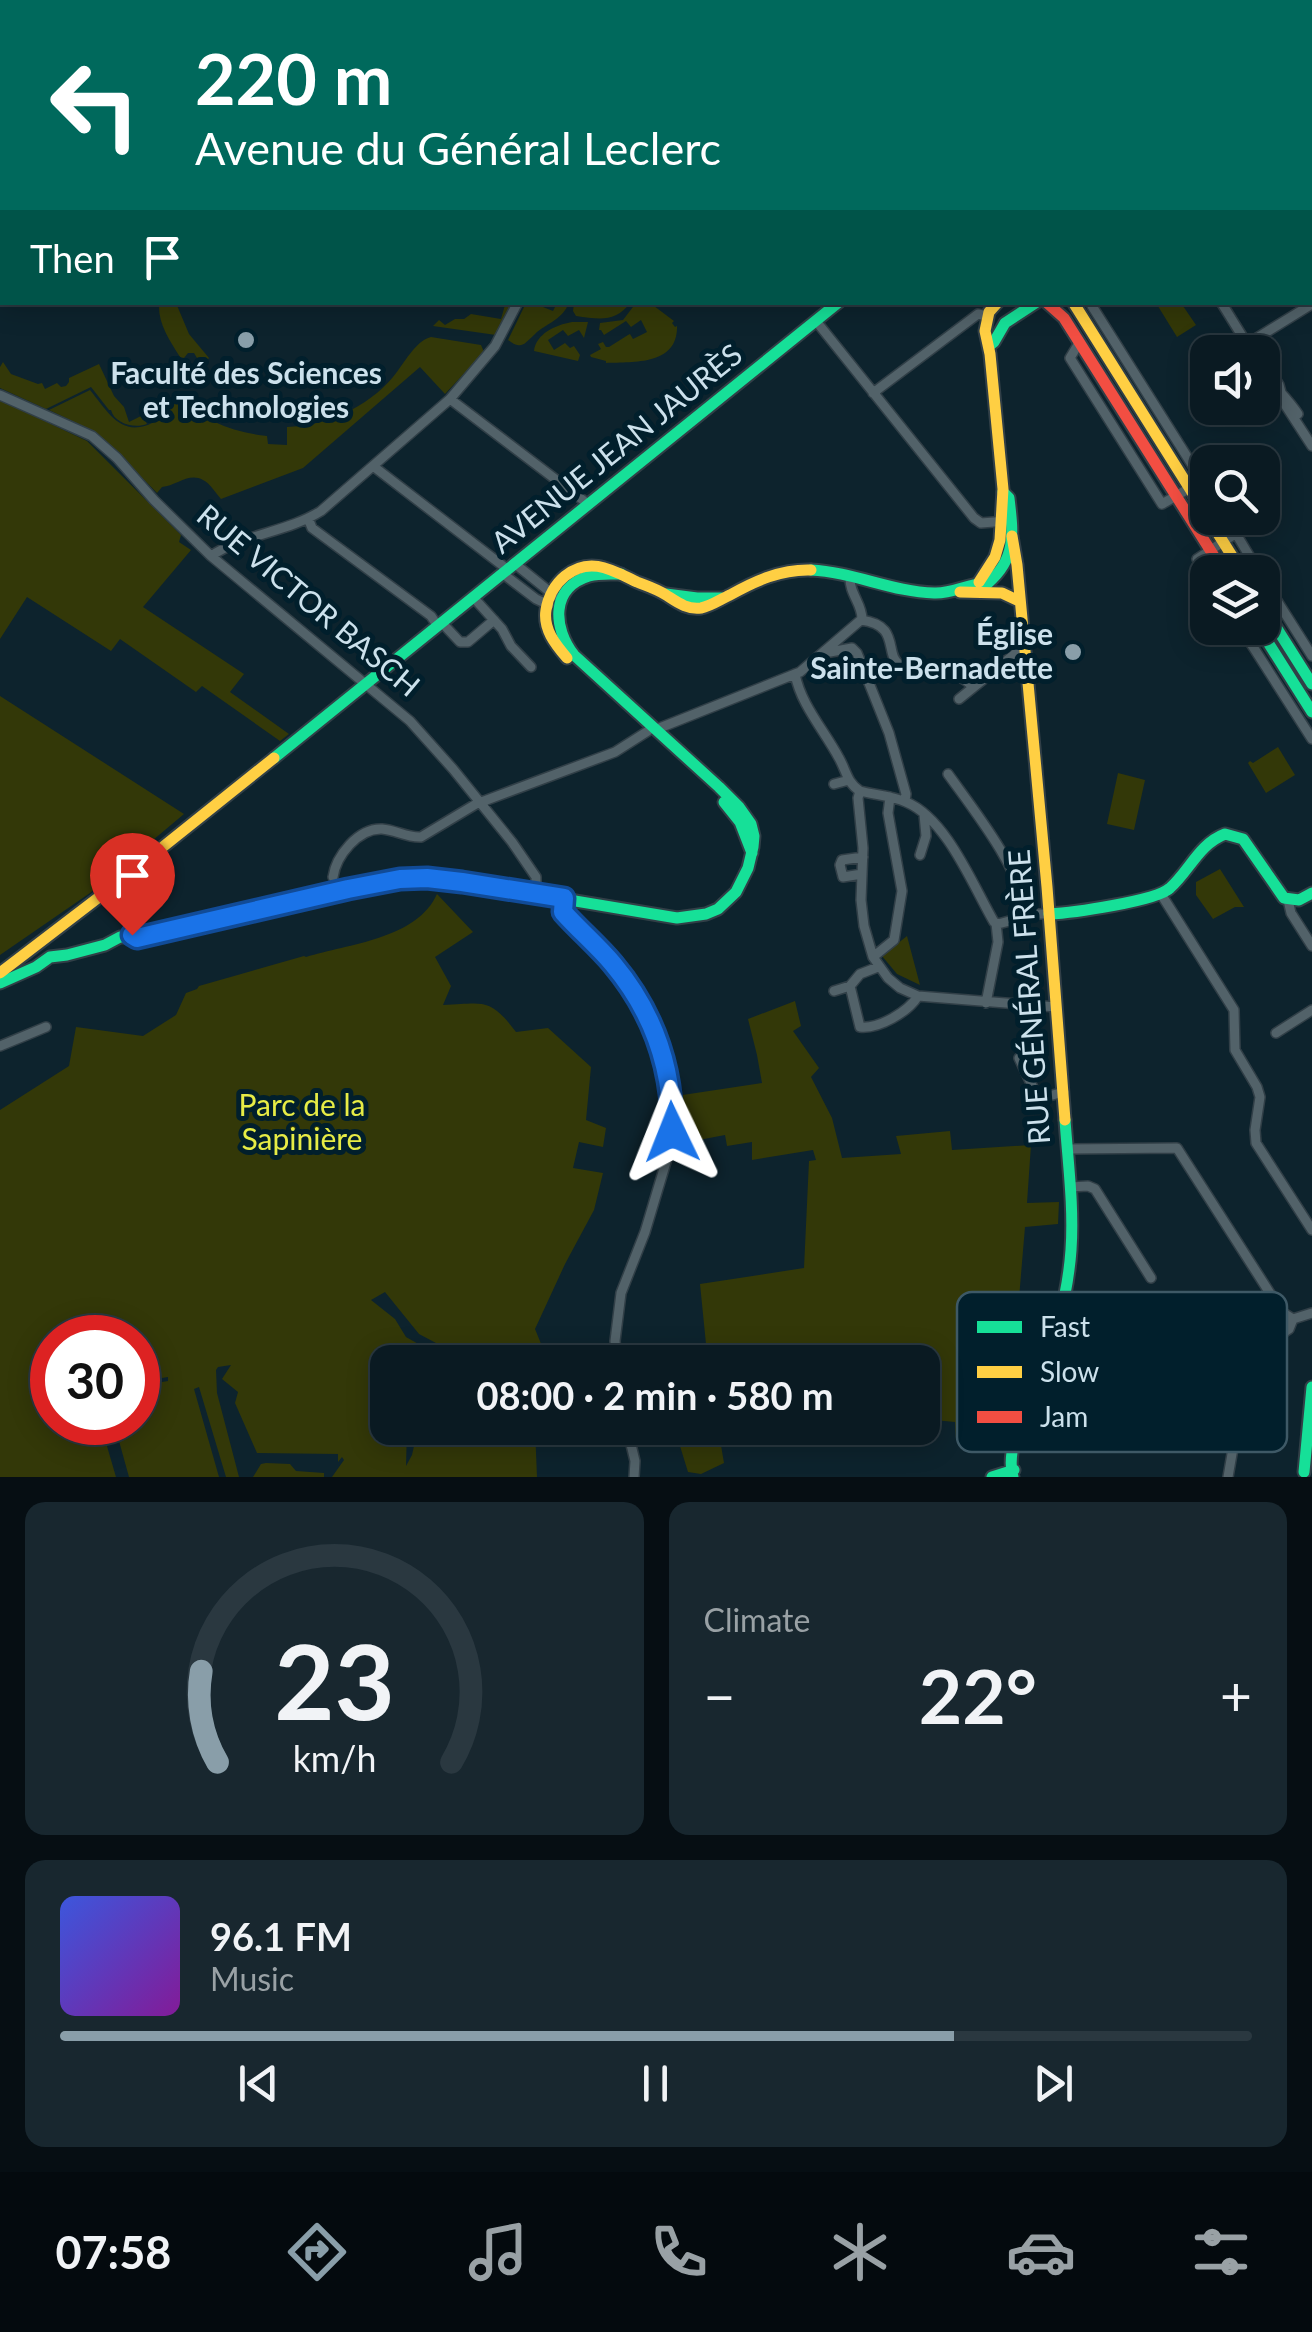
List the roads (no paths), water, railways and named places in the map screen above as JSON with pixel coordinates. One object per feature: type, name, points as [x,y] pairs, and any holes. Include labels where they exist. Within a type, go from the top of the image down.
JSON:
[{"type":"main road","name":"AVENUE JEAN JAURÈS","points":[[0,972],[124,878],[835,305]]},
{"type":"main road","points":[[995,305],[987,316],[986,339],[1004,492],[1009,498],[998,566],[1018,587]]},
{"type":"main road","points":[[989,346],[998,328],[1032,305]]},
{"type":"main road","points":[[1050,305],[1079,342],[1213,555]]},
{"type":"main road","points":[[1074,305],[1231,555]]},
{"type":"main road","points":[[987,316],[998,328]]},
{"type":"main road","points":[[951,592],[980,582],[982,574],[1010,555],[1012,536],[1006,522]]},
{"type":"main road","name":"RUE GÉNÉRAL FRÈRE","points":[[1012,536],[1026,650],[1064,1092],[1071,1250],[1065,1292]]},
{"type":"main road","points":[[0,983],[64,960],[67,955],[105,945],[110,948],[133,943],[137,938],[389,880],[439,879],[674,918],[700,916],[717,909],[743,883],[752,853],[740,822],[652,730],[555,644],[546,620],[564,577],[582,567],[612,567],[666,594],[675,603],[694,608],[710,606],[790,570],[812,569],[912,590],[1002,593],[1020,601]]},
{"type":"main road","points":[[1280,633],[1312,684]]},
{"type":"main road","points":[[1270,645],[1312,712]]},
{"type":"main road","points":[[1049,914],[1078,912],[1161,894],[1176,884],[1214,838],[1229,834],[1244,839],[1280,895],[1300,900],[1312,893]]},
{"type":"main road","points":[[1303,1474],[1312,1386]]},
{"type":"main road","points":[[992,1477],[1017,1474]]},
{"type":"street","points":[[211,556],[321,511],[450,399],[496,346],[516,305]]},
{"type":"street","points":[[1226,305],[1245,335]]},
{"type":"street","points":[[1273,335],[1311,305]]},
{"type":"street","points":[[1092,306],[1190,461]]},
{"type":"street","points":[[874,393],[978,314],[987,316]]},
{"type":"street","points":[[816,321],[974,518],[981,523],[1006,522]]},
{"type":"street","points":[[1086,325],[1103,324]]},
{"type":"street","points":[[1280,388],[1284,403],[1312,446]]},
{"type":"street","name":"RUE VICTOR BASCH","points":[[0,394],[92,436],[211,556],[410,721],[480,802],[534,874],[538,882],[536,893]]},
{"type":"street","points":[[1282,395],[1312,437]]},
{"type":"street","points":[[450,399],[588,504]]},
{"type":"street","points":[[372,466],[555,602]]},
{"type":"street","points":[[1176,496],[1189,489]]},
{"type":"street","points":[[308,518],[314,529],[463,644],[494,620]]},
{"type":"street","points":[[1203,555],[1234,535]]},
{"type":"street","points":[[333,877],[344,852],[365,833],[384,829],[411,838],[421,837],[480,802],[615,752],[652,730],[795,674],[861,620],[861,610],[850,589],[850,576]]},
{"type":"street","points":[[474,596],[502,629],[507,642],[532,667]]},
{"type":"street","points":[[1280,605],[1312,656]]},
{"type":"street","points":[[861,620],[874,623],[889,636],[893,658],[899,664],[916,670],[938,668],[974,687]]},
{"type":"street","points":[[1252,645],[1312,739]]},
{"type":"street","points":[[827,649],[830,652],[852,648],[857,653],[890,734],[906,802]]},
{"type":"street","points":[[959,699],[1016,653],[1026,650]]},
{"type":"street","points":[[795,674],[797,685],[853,787],[906,802],[934,822],[996,923],[998,942],[986,1003]]},
{"type":"street","points":[[948,774],[1006,860],[1029,916]]},
{"type":"street","points":[[834,784],[849,780]]},
{"type":"street","points":[[860,791],[863,917],[876,962],[893,984],[918,996],[1056,1007]]},
{"type":"street","points":[[834,991],[850,986],[894,940],[903,887],[888,813],[890,797]]},
{"type":"street","points":[[920,856],[926,836],[924,814]]},
{"type":"street","points":[[862,874],[843,877],[840,864],[842,860],[863,857]]},
{"type":"street","points":[[1161,894],[1234,1010],[1235,1050],[1260,1096],[1254,1130],[1256,1143],[1312,1230]]},
{"type":"street","points":[[564,898],[563,912],[614,966],[646,1014],[671,1089],[672,1142],[620,1294],[615,1345]]},
{"type":"street","points":[[1288,900],[1291,913],[1312,946]]},
{"type":"street","points":[[996,923],[1049,914]]},
{"type":"street","points":[[850,986],[858,1023],[863,1028],[883,1022],[914,1003],[918,996]]},
{"type":"street","points":[[1276,1033],[1312,1010]]},
{"type":"street","points":[[0,1046],[46,1027]]},
{"type":"street","points":[[1019,1058],[1037,1096],[1064,1092]]},
{"type":"street","points":[[1067,1149],[1166,1147],[1180,1151],[1269,1292]]},
{"type":"street","points":[[1070,1187],[1095,1189],[1151,1278]]},
{"type":"street","points":[[1287,1315],[1298,1319],[1312,1313]]},
{"type":"street","points":[[1287,1330],[1293,1319]]},
{"type":"street","points":[[631,1445],[638,1477]]},
{"type":"street","points":[[1228,1477],[1232,1452]]},
{"type":"place","name":"Faculté des Sciences et Technologies","points":[[246,340]]},
{"type":"place","name":"Église Sainte-Bernadette","points":[[1073,652]]},
{"type":"park label","name":"Parc de la Sapinière","points":[[302,1123]]}]
